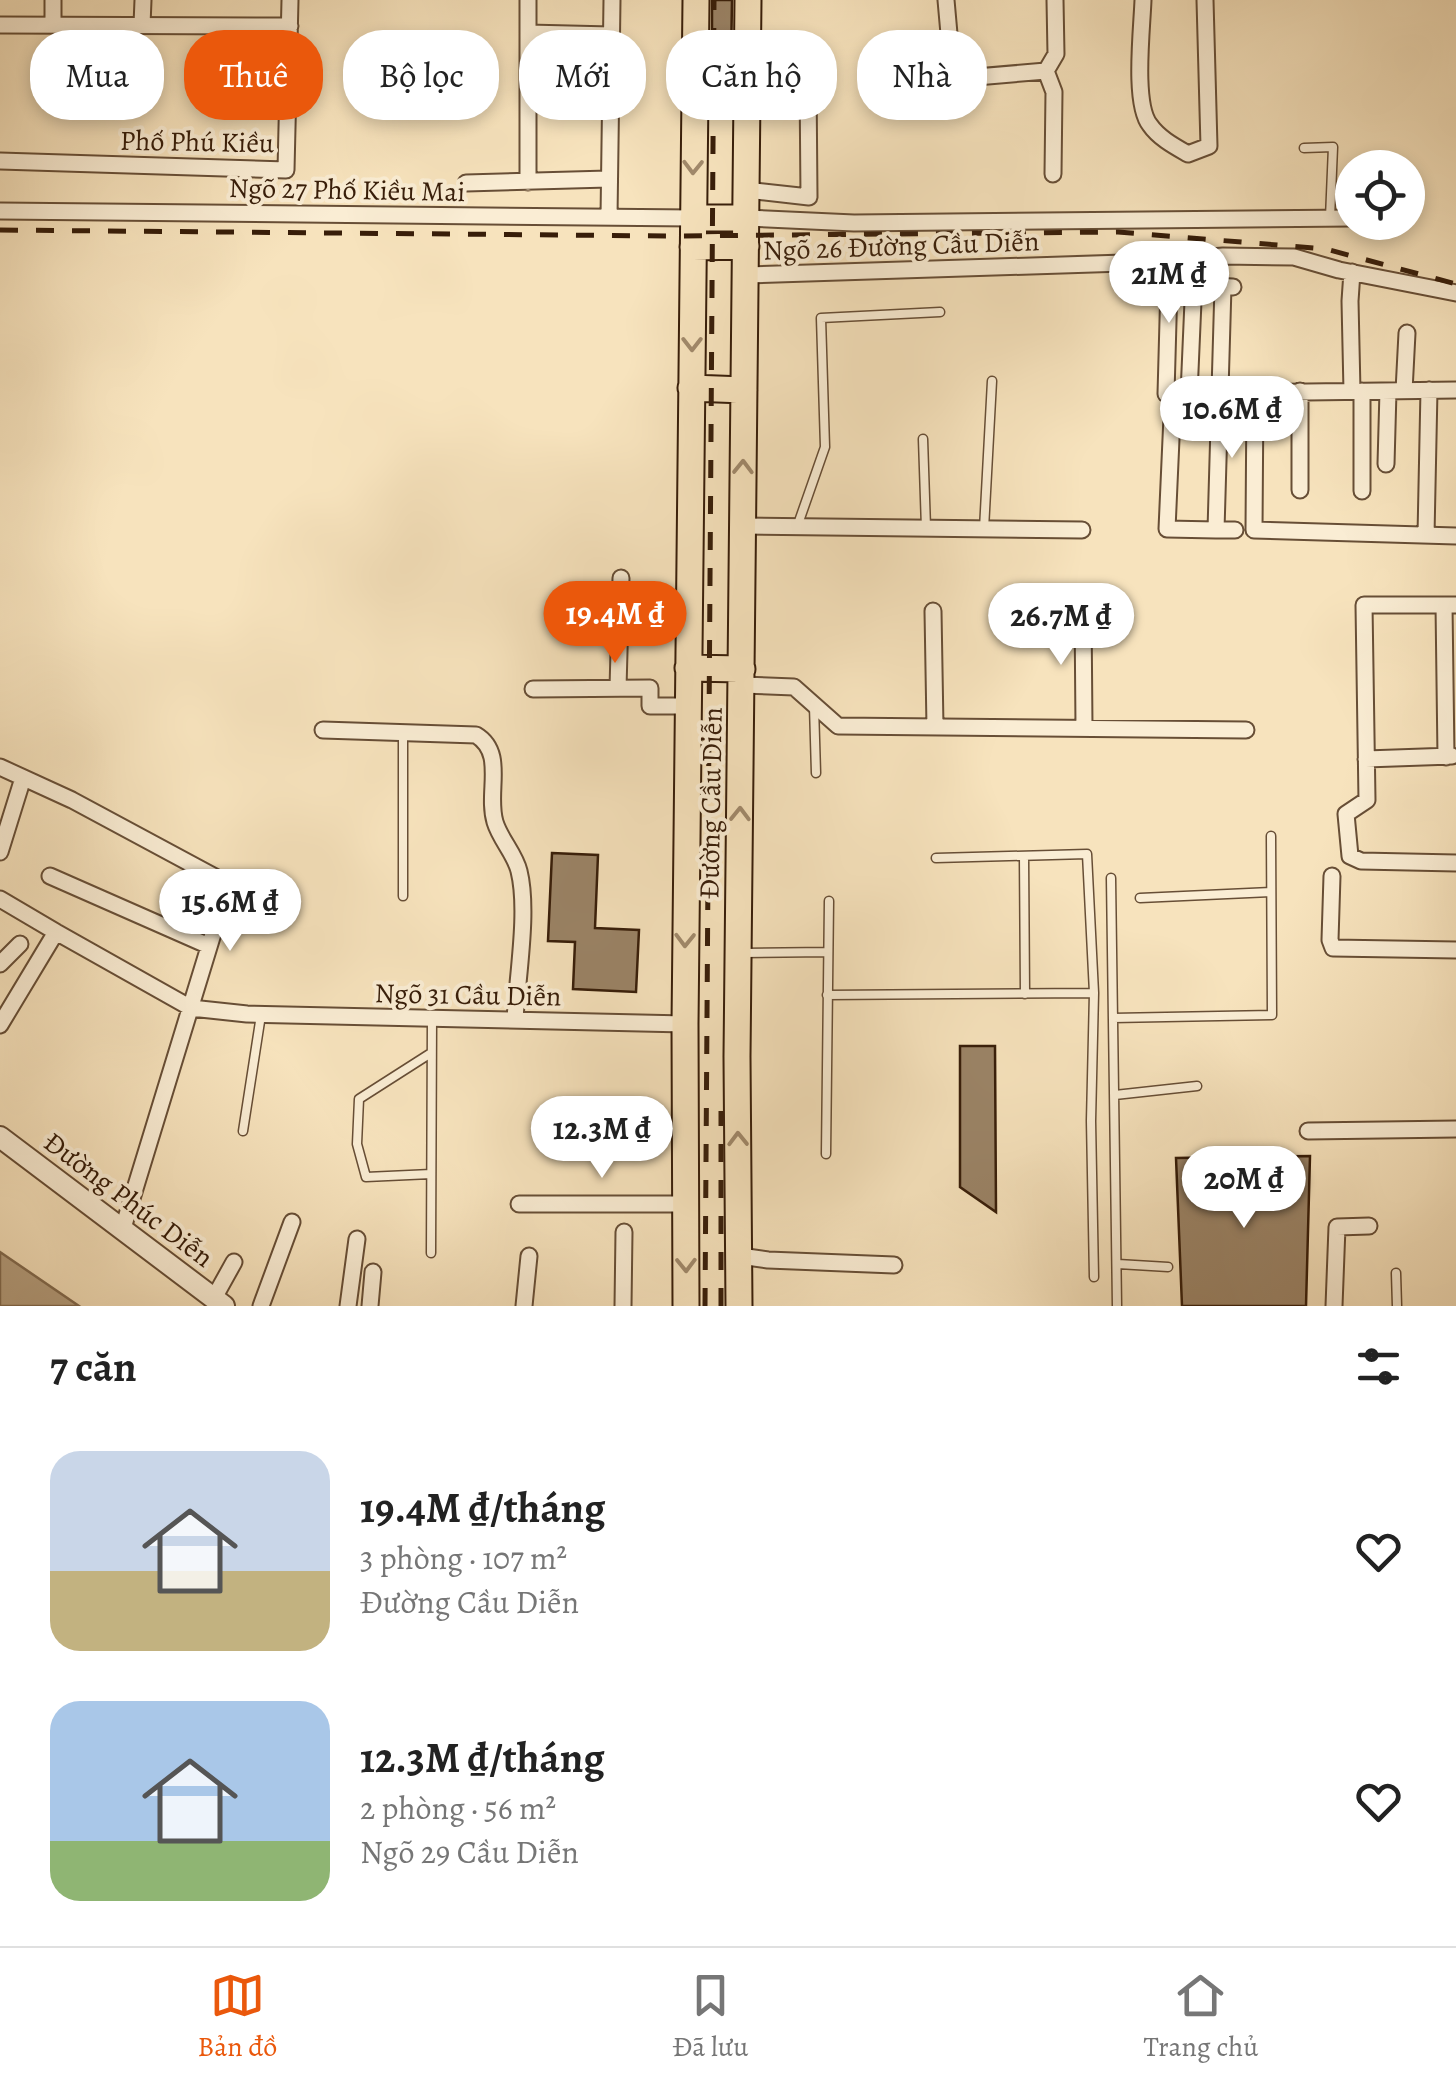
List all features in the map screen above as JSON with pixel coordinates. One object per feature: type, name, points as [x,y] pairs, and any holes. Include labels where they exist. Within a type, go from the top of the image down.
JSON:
[{"type":"highway","name":"Đường Cầu Diễn","points":[[686,1306],[685,1024],[696,0]]},
{"type":"highway","name":"Đường Cầu Diễn","points":[[739,1306],[738,953],[748,0]]},
{"type":"highway","points":[[692,218],[746,218]]},
{"type":"highway","points":[[692,246],[746,246]]},
{"type":"highway","points":[[692,388],[744,390]]},
{"type":"highway","points":[[688,668],[742,677]]},
{"type":"street","points":[[53,0],[53,25]]},
{"type":"street","points":[[142,25],[143,0]]},
{"type":"street","name":"Phố Phú Kiều","points":[[0,161],[286,170],[290,0]]},
{"type":"street","points":[[528,0],[528,30]]},
{"type":"street","points":[[611,30],[612,0]]},
{"type":"street","points":[[946,0],[953,79],[1046,71]]},
{"type":"street","points":[[1046,71],[1056,54],[1055,0]]},
{"type":"street","points":[[1143,0],[1141,94],[1147,123],[1188,154],[1209,146],[1205,0]]},
{"type":"street","points":[[0,25],[290,26]]},
{"type":"street","points":[[1046,71],[1054,92],[1053,174]]},
{"type":"street","points":[[528,120],[528,182]]},
{"type":"street","points":[[608,216],[609,120]]},
{"type":"street","points":[[746,190],[809,196],[808,120]]},
{"type":"street","points":[[466,183],[608,179]]},
{"type":"street","name":"Ngõ 27 Phố Kiều Mai","points":[[0,211],[692,218]]},
{"type":"street","points":[[746,218],[854,223],[1335,218]]},
{"type":"street","name":"Ngõ 26 Đường Cầu Diễn","points":[[746,274],[1294,257],[1456,293]]},
{"type":"street","points":[[1194,259],[1167,529],[1236,530]]},
{"type":"street","points":[[1352,272],[1350,301],[1362,491]]},
{"type":"street","points":[[1216,530],[1221,394],[1228,287],[1169,284],[1166,394],[1221,394],[1300,391],[1456,390]]},
{"type":"street","points":[[1386,464],[1406,333]]},
{"type":"street","points":[[1426,535],[1430,390]]},
{"type":"street","points":[[1300,391],[1300,490]]},
{"type":"street","points":[[1255,393],[1254,530],[1456,536]]},
{"type":"street","points":[[742,526],[1082,530]]},
{"type":"street","points":[[618,688],[622,578]]},
{"type":"street","points":[[1366,759],[1451,756],[1450,605],[1364,605],[1366,759],[1367,800],[1346,814],[1350,856],[1361,861],[1456,863]]},
{"type":"street","points":[[1084,610],[1084,726]]},
{"type":"street","points":[[933,611],[935,726]]},
{"type":"street","points":[[742,677],[794,687],[838,726],[1246,730]]},
{"type":"street","points":[[533,689],[650,688],[650,706],[688,706]]},
{"type":"street","points":[[323,730],[476,735],[486,741],[492,753],[494,820],[519,870],[522,903],[515,1020]]},
{"type":"street","points":[[0,767],[232,886],[209,946],[122,1228]]},
{"type":"street","points":[[0,852],[23,778]]},
{"type":"street","points":[[50,876],[209,946]]},
{"type":"street","points":[[1332,876],[1333,948],[1456,950]]},
{"type":"street","points":[[0,900],[191,1008]]},
{"type":"street","points":[[0,1025],[56,932]]},
{"type":"street","points":[[0,964],[20,944]]},
{"type":"street","name":"Ngõ 31 Cầu Diễn","points":[[191,1008],[261,1014],[685,1024]]},
{"type":"street","points":[[1308,1131],[1456,1130]]},
{"type":"street","name":"Đường Phúc Diễn","points":[[0,1137],[219,1302]]},
{"type":"street","points":[[519,1204],[685,1204]]},
{"type":"street","points":[[261,1306],[292,1222]]},
{"type":"street","points":[[1334,1306],[1337,1227],[1369,1226]]},
{"type":"street","points":[[623,1306],[624,1232]]},
{"type":"street","points":[[348,1306],[357,1240]]},
{"type":"street","points":[[524,1306],[529,1256]]},
{"type":"street","points":[[740,1256],[894,1265]]},
{"type":"street","points":[[219,1302],[236,1264]]},
{"type":"street","points":[[370,1306],[372,1272]]},
{"type":"street","points":[[270,1306],[285,1274]]},
{"type":"lane","points":[[1304,148],[1333,148],[1330,218]]},
{"type":"lane","points":[[797,527],[826,447],[821,318],[940,312]]},
{"type":"lane","points":[[984,529],[992,381]]},
{"type":"lane","points":[[924,439],[926,528]]},
{"type":"lane","points":[[814,706],[816,774]]},
{"type":"lane","points":[[403,731],[403,896]]},
{"type":"lane","points":[[1113,1018],[1272,1015],[1271,836]]},
{"type":"lane","points":[[936,858],[1087,854],[1094,993],[1094,1277]]},
{"type":"lane","points":[[1024,856],[1025,994]]},
{"type":"lane","points":[[1111,878],[1117,1306]]},
{"type":"lane","points":[[1140,898],[1272,892]]},
{"type":"lane","points":[[826,1154],[828,900]]},
{"type":"lane","points":[[738,953],[828,952]]},
{"type":"lane","points":[[828,995],[1094,993]]},
{"type":"lane","points":[[244,1131],[261,1014]]},
{"type":"lane","points":[[431,1253],[432,1018]]},
{"type":"lane","points":[[432,1053],[358,1099],[357,1144],[366,1177],[432,1174]]},
{"type":"lane","points":[[1114,1095],[1197,1086]]},
{"type":"lane","points":[[1118,1264],[1168,1267]]},
{"type":"lane","points":[[1396,1273],[1396,1306]]},
{"type":"shaded area","points":[[0,1252],[79,1306],[0,1306]]},
{"type":"building","points":[[712,0],[732,0],[732,30],[712,30]]},
{"type":"building","points":[[552,853],[598,855],[595,928],[639,930],[636,992],[573,989],[575,942],[548,941]]},
{"type":"building","points":[[960,1046],[995,1046],[996,1212],[960,1187]]},
{"type":"building","points":[[1310,1156],[1306,1306],[1182,1306],[1176,1158]]},
{"type":"railway","points":[[705,1306],[714,0]]},
{"type":"railway","points":[[0,230],[671,236],[1118,232],[1326,249],[1456,284]]},
{"type":"railway","points":[[721,1111],[721,1306]]}]
